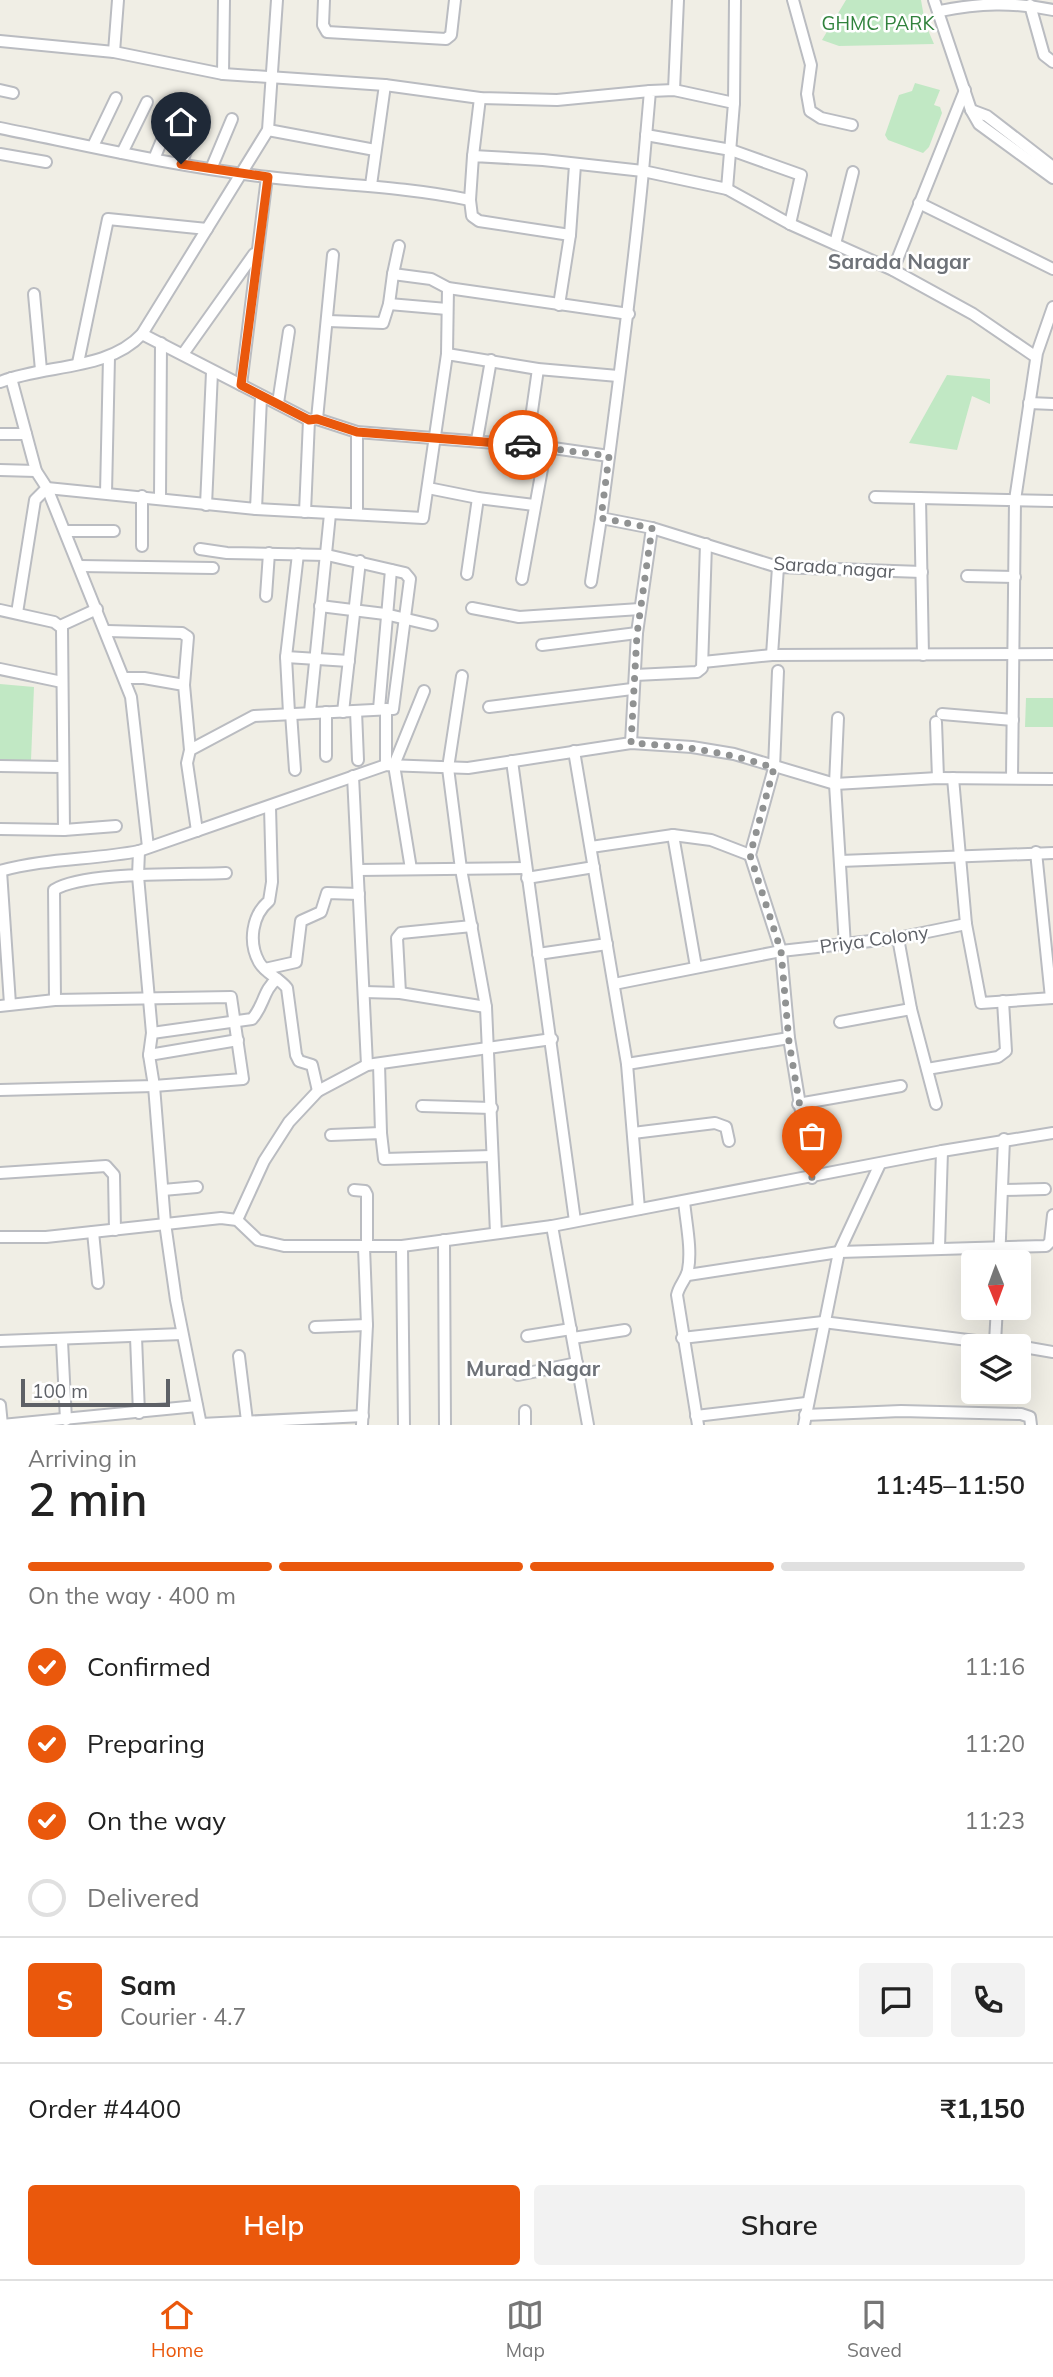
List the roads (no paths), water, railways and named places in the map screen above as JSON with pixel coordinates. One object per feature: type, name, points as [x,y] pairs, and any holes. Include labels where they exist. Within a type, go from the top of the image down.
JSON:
[{"type":"street","points":[[114,52],[118,0]]},
{"type":"street","points":[[223,74],[224,0]]},
{"type":"street","points":[[277,0],[268,130],[142,334],[129,348],[108,357],[40,370],[6,380],[36,471],[47,488],[107,631],[131,697],[137,736],[144,849],[138,876],[152,1033],[149,1055],[165,1223],[182,1334],[201,1424],[247,1421],[362,1421],[367,1325],[367,1195],[365,1191],[354,1190]]},
{"type":"street","points":[[324,0],[323,25],[327,32],[446,39],[452,35],[455,0]]},
{"type":"street","points":[[674,90],[678,0]]},
{"type":"street","points":[[727,189],[734,103],[735,0]]},
{"type":"street","points":[[793,0],[811,65],[807,94],[810,111],[821,118],[852,125]]},
{"type":"street","points":[[934,0],[971,110],[987,116],[1052,168]]},
{"type":"street","points":[[940,12],[982,1],[1051,6]]},
{"type":"street","points":[[1030,5],[1044,55],[1053,62]]},
{"type":"street","points":[[0,41],[114,52],[223,74],[385,85],[480,98],[556,100],[674,90],[734,103]]},
{"type":"street","points":[[371,185],[385,85]]},
{"type":"street","points":[[0,90],[13,93]]},
{"type":"street","points":[[893,270],[965,90]]},
{"type":"street","points":[[591,582],[618,376],[629,314],[650,91]]},
{"type":"street","points":[[93,146],[116,98]]},
{"type":"street","points":[[480,98],[470,200],[472,216],[479,221],[570,235]]},
{"type":"street","points":[[122,153],[148,102]]},
{"type":"street","points":[[153,159],[175,109]]},
{"type":"street","points":[[181,164],[202,110]]},
{"type":"street","points":[[211,169],[232,118]]},
{"type":"street","points":[[0,128],[211,169],[268,177],[371,185],[470,200]]},
{"type":"street","points":[[268,130],[375,150]]},
{"type":"street","points":[[646,135],[731,150],[801,175],[790,224]]},
{"type":"street","points":[[0,154],[46,162]]},
{"type":"street","points":[[473,156],[543,160],[643,171],[727,189],[790,224],[893,270],[974,314],[1036,357]]},
{"type":"street","points":[[559,305],[570,235],[575,165]]},
{"type":"street","points":[[835,244],[853,172]]},
{"type":"street","points":[[241,385],[256,251],[268,177]]},
{"type":"street","points":[[919,203],[1053,269]]},
{"type":"street","points":[[78,363],[108,219],[207,229]]},
{"type":"street","points":[[328,321],[383,323],[399,246]]},
{"type":"street","points":[[183,355],[256,251]]},
{"type":"street","points":[[305,512],[313,420],[328,321],[332,255]]},
{"type":"street","points":[[393,274],[431,279],[448,288],[629,314]]},
{"type":"street","points":[[17,613],[35,500],[47,488],[106,492],[206,505],[418,520],[425,513],[447,354],[448,288]]},
{"type":"street","points":[[34,294],[40,370]]},
{"type":"street","points":[[389,304],[447,309]]},
{"type":"street","points":[[1012,778],[1015,499],[1036,357],[1053,307]]},
{"type":"street","points":[[278,403],[289,331]]},
{"type":"street","points":[[142,334],[261,398],[313,420],[357,432],[477,440],[609,456]]},
{"type":"street","points":[[160,498],[161,343]]},
{"type":"street","points":[[447,354],[538,369],[618,376]]},
{"type":"street","points":[[106,492],[108,357]]},
{"type":"street","points":[[477,440],[491,360]]},
{"type":"street","points":[[527,446],[538,369]]},
{"type":"street","points":[[206,505],[212,372]]},
{"type":"street","points":[[256,509],[261,398]]},
{"type":"street","points":[[1029,403],[1053,404]]},
{"type":"street","points":[[357,432],[357,514]]},
{"type":"street","points":[[0,434],[26,434]]},
{"type":"street","points":[[522,579],[546,447]]},
{"type":"street","points":[[0,470],[36,471]]},
{"type":"street","points":[[428,488],[534,505]]},
{"type":"street","points":[[142,496],[142,546]]},
{"type":"street","points":[[876,496],[1053,501]]},
{"type":"street","points":[[467,575],[478,498]]},
{"type":"street","points":[[920,498],[923,655]]},
{"type":"street","points":[[310,712],[313,659],[330,514]]},
{"type":"street","name":"Sarada nagar","points":[[601,518],[652,528],[778,567],[922,572]]},
{"type":"street","points":[[631,743],[637,634],[652,528]]},
{"type":"street","points":[[65,531],[114,531]]},
{"type":"street","points":[[635,675],[697,672],[703,662],[706,544]]},
{"type":"street","points":[[190,750],[238,722],[254,716],[343,712],[395,706],[410,579],[405,573],[327,555],[227,554],[200,549]]},
{"type":"street","points":[[266,596],[269,553]]},
{"type":"street","points":[[295,771],[286,657],[298,554]]},
{"type":"street","points":[[343,712],[360,561]]},
{"type":"street","points":[[79,566],[213,568]]},
{"type":"street","points":[[772,655],[778,567]]},
{"type":"street","points":[[391,570],[385,614],[383,709],[390,765],[411,869]]},
{"type":"street","points":[[967,576],[1014,577]]},
{"type":"street","points":[[320,606],[385,614],[432,625]]},
{"type":"street","points":[[472,608],[519,617],[640,609]]},
{"type":"street","points":[[60,626],[97,609]]},
{"type":"street","points":[[0,610],[54,622],[60,626],[64,639],[61,767],[64,830]]},
{"type":"street","points":[[107,631],[182,633],[188,637],[190,645],[184,685],[190,750],[187,763],[197,831]]},
{"type":"street","points":[[542,645],[637,634]]},
{"type":"street","points":[[703,662],[772,655],[1053,654]]},
{"type":"street","points":[[286,657],[349,661]]},
{"type":"street","points":[[0,669],[62,682]]},
{"type":"street","points":[[778,671],[774,768],[750,855],[781,951],[798,1104],[812,1178]]},
{"type":"street","points":[[462,676],[448,768],[461,869],[486,1007],[490,1047],[496,1233]]},
{"type":"street","points":[[124,678],[144,678],[184,685]]},
{"type":"street","points":[[489,707],[632,689]]},
{"type":"street","points":[[390,765],[424,691]]},
{"type":"street","points":[[356,711],[358,760]]},
{"type":"street","points":[[326,712],[326,756]]},
{"type":"street","points":[[838,718],[835,784],[845,946]]},
{"type":"street","points":[[938,779],[939,718],[1013,720]]},
{"type":"street","points":[[0,1090],[154,1086],[243,1079],[231,998],[55,1000],[5,1005],[1,871],[34,862],[109,857],[144,849],[390,765],[448,768],[631,743],[723,752],[835,784],[953,778],[1053,779]]},
{"type":"street","points":[[574,751],[626,1064],[639,1209]]},
{"type":"street","points":[[512,761],[575,1221]]},
{"type":"street","points":[[0,766],[61,767]]},
{"type":"street","points":[[353,776],[364,992],[384,1159],[492,1156]]},
{"type":"street","points":[[953,778],[966,924],[981,1003],[1052,998],[1036,852]]},
{"type":"street","points":[[270,807],[272,882],[269,901],[258,910],[254,919],[256,952],[265,969],[289,994],[296,1055],[299,1061],[312,1065],[318,1091]]},
{"type":"street","points":[[0,829],[64,830],[116,826]]},
{"type":"street","points":[[591,847],[673,835],[711,840],[750,855]]},
{"type":"street","points":[[673,835],[696,967]]},
{"type":"street","points":[[840,861],[961,854],[1053,853]]},
{"type":"street","points":[[358,870],[461,869],[527,873],[594,867]]},
{"type":"street","points":[[55,1000],[54,890],[83,882],[138,876],[226,873]]},
{"type":"street","points":[[265,969],[296,962],[300,921],[321,912],[327,893],[359,894]]},
{"type":"street","name":"Priya Colony","points":[[614,984],[781,951],[845,946],[966,924]]},
{"type":"street","points":[[400,993],[397,938],[401,933],[472,926]]},
{"type":"street","points":[[898,938],[911,1010],[936,1104]]},
{"type":"street","points":[[537,954],[607,944]]},
{"type":"street","points":[[152,1033],[252,1019],[261,1010],[267,987],[277,979]]},
{"type":"street","points":[[364,992],[400,993],[486,1007]]},
{"type":"street","points":[[928,1069],[998,1057],[1006,1051],[1003,1002]]},
{"type":"street","points":[[840,1022],[911,1010]]},
{"type":"street","points":[[626,1064],[789,1038]]},
{"type":"street","points":[[237,1220],[264,1161],[289,1122],[318,1091],[373,1065],[552,1039]]},
{"type":"street","points":[[149,1055],[238,1040]]},
{"type":"street","points":[[798,1104],[901,1086]]},
{"type":"street","points":[[422,1106],[492,1108]]},
{"type":"street","points":[[633,1133],[715,1123],[726,1128],[729,1141]]},
{"type":"street","points":[[331,1135],[382,1133]]},
{"type":"street","points":[[0,1237],[46,1237],[221,1218],[237,1220],[258,1240],[284,1246],[402,1246],[552,1226],[1004,1139],[1053,1133]]},
{"type":"street","points":[[999,1250],[1004,1139]]},
{"type":"street","points":[[939,1247],[942,1151]]},
{"type":"street","points":[[805,1414],[838,1252],[880,1164]]},
{"type":"street","points":[[0,1173],[106,1166],[114,1175],[115,1230]]},
{"type":"street","points":[[163,1190],[197,1187]]},
{"type":"street","points":[[1002,1190],[1045,1189]]},
{"type":"street","points":[[684,1202],[690,1260],[688,1275],[678,1286],[677,1295],[697,1420],[805,1414],[957,1412],[1026,1415],[1031,1425]]},
{"type":"street","points":[[688,1275],[838,1252],[1048,1245],[1053,1215]]},
{"type":"street","points":[[552,1226],[588,1425]]},
{"type":"street","points":[[93,1232],[98,1283]]},
{"type":"street","points":[[444,1240],[445,1425]]},
{"type":"street","points":[[402,1246],[404,1425]]},
{"type":"street","points":[[682,1338],[822,1322],[961,1338]]},
{"type":"street","points":[[315,1327],[367,1325]]},
{"type":"street","points":[[527,1336],[625,1330]]},
{"type":"street","points":[[0,1341],[62,1341],[182,1334]]},
{"type":"street","points":[[136,1336],[139,1413]]},
{"type":"street","points":[[62,1341],[66,1420]]},
{"type":"street","points":[[1031,1348],[1053,1352]]},
{"type":"street","points":[[239,1356],[247,1421]]},
{"type":"street","points":[[518,1375],[577,1363]]},
{"type":"street","points":[[0,1405],[2,1425],[197,1406]]},
{"type":"street","points":[[525,1411],[525,1425]]},
{"type":"street","points":[[955,1425],[957,1412]]},
{"type":"district","name":"Sarada Nagar","points":[[899,261]]},
{"type":"district","name":"Murad Nagar","points":[[533,1368]]},
{"type":"park label","name":"GHMC PARK","points":[[878,23]]}]
